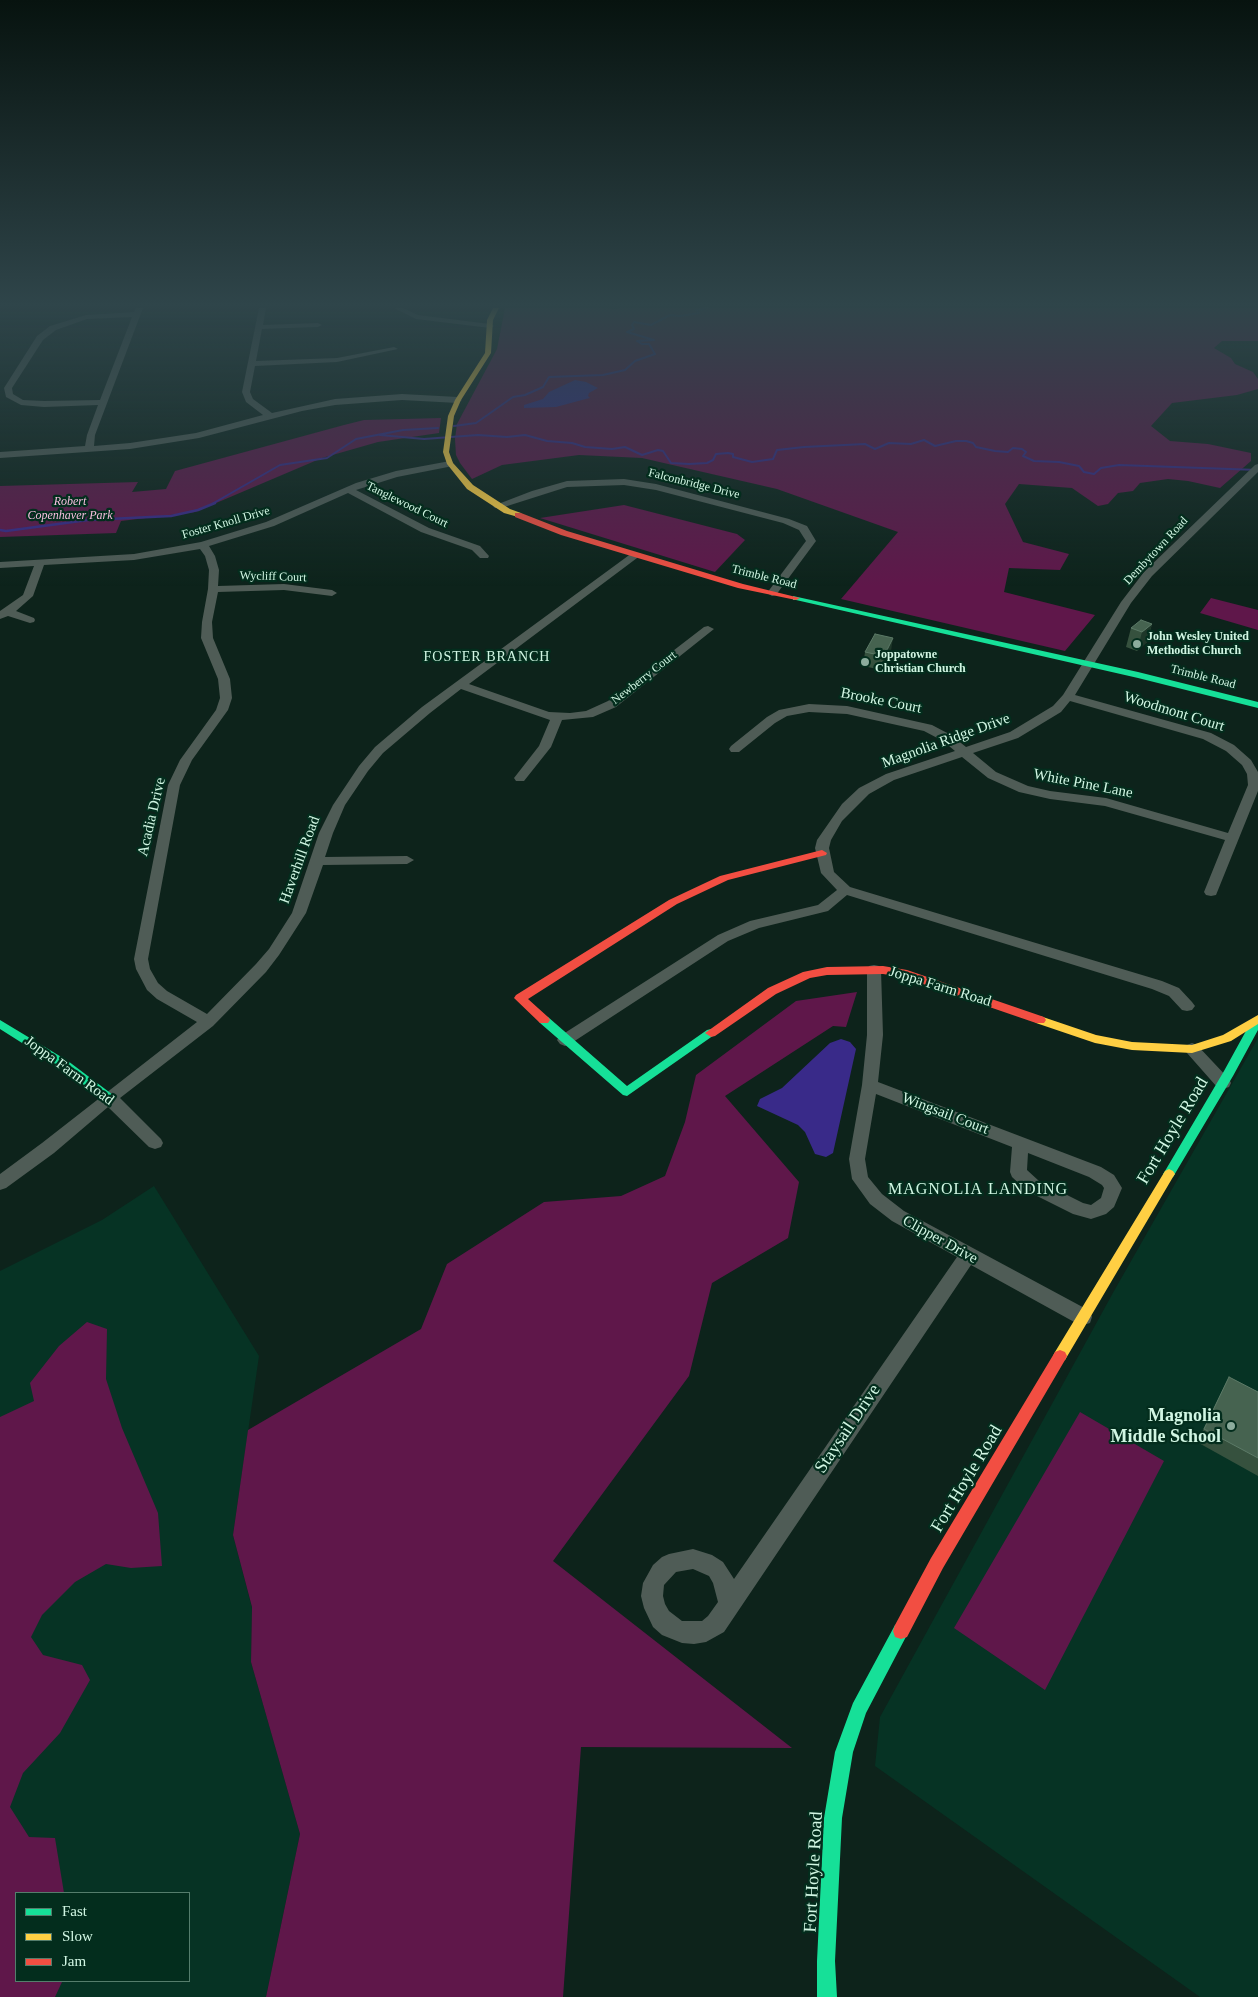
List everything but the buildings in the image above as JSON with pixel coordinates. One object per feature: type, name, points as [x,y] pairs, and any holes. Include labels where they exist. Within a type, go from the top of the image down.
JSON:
[{"type":"street","points":[[20,401],[44,404],[104,402],[91,435],[89,449]]},
{"type":"street","points":[[251,401],[270,416]]},
{"type":"street","points":[[0,455],[141,445],[198,435],[270,416],[346,401]]},
{"type":"street","points":[[450,464],[446,452],[450,420],[458,401]]},
{"type":"street","name":"Foster Knoll Drive","points":[[0,565],[134,557],[203,545],[264,526],[347,490],[396,474],[450,464]]},
{"type":"street","name":"Trimble Road","points":[[450,464],[470,487],[498,506],[539,525],[636,555],[772,593],[1205,691],[1258,705]]},
{"type":"street","name":"Dembytown Road","points":[[1087,664],[1126,602],[1148,574],[1256,469]]},
{"type":"street","name":"Falconbridge Drive","points":[[498,506],[567,484],[624,482],[656,487],[786,521],[803,528],[811,540],[808,547],[772,593]]},
{"type":"street","name":"Tanglewood Court","points":[[347,490],[425,530],[476,548],[484,556]]},
{"type":"street","name":"Acadia Drive","points":[[203,545],[210,556],[214,570],[213,589],[207,622],[207,638],[224,679],[226,698],[222,710],[186,760],[174,785],[141,959],[143,969],[152,986],[162,995],[208,1022]]},
{"type":"street","name":"Haverhill Road","points":[[0,1183],[48,1148],[109,1098],[208,1022],[244,988],[274,952],[299,912],[331,821],[348,789],[363,769],[397,733],[636,555]]},
{"type":"street","points":[[4,614],[28,596],[40,563]]},
{"type":"street","name":"Wycliff Court","points":[[213,589],[284,587],[332,593]]},
{"type":"street","points":[[4,614],[30,620]]},
{"type":"street","name":"Newberry Court","points":[[460,685],[527,710],[557,717],[589,714],[605,708],[708,629]]},
{"type":"street","name":"Magnolia Ridge Drive","points":[[822,853],[824,840],[837,819],[864,791],[906,770],[964,752],[1024,730],[1050,714],[1068,697],[1087,664]]},
{"type":"street","name":"Woodmont Court","points":[[1068,697],[1199,734],[1222,743],[1238,753],[1247,763],[1254,779],[1211,892]]},
{"type":"street","name":"Brooke Court","points":[[735,749],[778,716],[798,709],[827,708],[847,710],[920,725],[947,738],[964,752]]},
{"type":"street","points":[[520,778],[545,747],[557,717]]},
{"type":"street","name":"White Pine Lane","points":[[964,752],[992,775],[1024,790],[1106,802],[1232,838]]},
{"type":"street","points":[[845,890],[822,908],[755,924],[732,933],[564,1040],[520,998],[673,902],[724,878],[822,853],[828,873],[845,890],[1157,986],[1174,992],[1187,1006]]},
{"type":"street","points":[[318,861],[407,860]]},
{"type":"street","name":"Joppa Farm Road","points":[[564,1040],[627,1092],[787,983],[807,975],[827,971],[874,970],[903,973],[1095,1038],[1132,1046],[1192,1049],[1227,1038],[1258,1020]]},
{"type":"street","name":"Clipper Drive","points":[[874,970],[874,1036],[870,1085],[857,1158],[860,1179],[867,1190],[887,1209],[1083,1318]]},
{"type":"street","name":"Fort Hoyle Road","points":[[827,1997],[826,1961],[834,1818],[844,1752],[859,1709],[937,1563],[1258,1020]]},
{"type":"street","name":"Joppa Farm Road","points":[[0,1024],[64,1064],[109,1098],[155,1143]]},
{"type":"street","points":[[1192,1049],[1223,1082]]},
{"type":"street","name":"Wingsail Court","points":[[870,1085],[1021,1143],[1095,1172],[1108,1180],[1113,1188],[1108,1202],[1100,1209],[1091,1212],[1079,1209],[1033,1186],[1018,1172],[1021,1143]]},
{"type":"street","name":"Staysail Drive","points":[[729,1604],[968,1255]]},
{"type":"shaded area","points":[[536,401],[578,401],[556,407],[524,408],[524,405]]},
{"type":"shaded area","points":[[1258,1038],[1258,1997],[1200,1997],[875,1766],[880,1717],[1114,1291]]},
{"type":"shaded area","points":[[841,1039],[850,1042],[856,1049],[833,1153],[826,1157],[815,1154],[805,1132],[798,1125],[757,1106],[760,1099],[782,1088],[830,1043]]},
{"type":"shaded area","points":[[154,1186],[259,1356],[233,1535],[252,1608],[251,1662],[300,1834],[266,1997],[0,1997],[0,1271],[102,1220]]},
{"type":"green space","points":[[469,401],[1187,401],[1172,403],[1151,426],[1170,441],[1208,444],[1251,453],[1251,461],[1220,488],[1168,479],[1140,483],[1133,491],[1118,493],[1108,504],[1098,506],[1072,488],[1019,484],[1005,504],[1023,542],[1069,554],[1060,570],[1009,568],[1004,592],[1095,615],[1065,651],[841,599],[898,532],[777,489],[642,458],[579,455],[502,465],[472,479],[456,455],[455,439],[457,424]]},
{"type":"green space","name":"Robert Copenhaver Park","points":[[441,418],[439,433],[378,442],[322,458],[195,512],[121,521],[116,533],[0,537],[0,486],[138,482],[132,492],[166,489],[175,471],[344,425],[364,420]]},
{"type":"green space","points":[[624,505],[737,534],[745,540],[715,572],[540,518]]},
{"type":"green space","points":[[1211,598],[1258,610],[1258,630],[1200,613]]},
{"type":"green space","points":[[857,992],[846,1027],[833,1026],[725,1096],[799,1182],[788,1238],[712,1283],[689,1376],[553,1561],[792,1748],[581,1747],[563,1997],[266,1997],[300,1834],[251,1662],[252,1607],[233,1535],[248,1430],[421,1329],[447,1264],[544,1202],[621,1196],[665,1176],[685,1122],[696,1075],[796,1001]]},
{"type":"green space","points":[[87,1322],[107,1329],[106,1379],[122,1428],[158,1513],[162,1566],[131,1568],[106,1564],[75,1582],[42,1615],[31,1637],[43,1655],[82,1665],[90,1680],[60,1733],[23,1773],[10,1807],[29,1837],[55,1838],[64,1892],[15,1892],[15,1982],[62,1982],[55,1997],[0,1997],[0,1417],[34,1401],[30,1383],[59,1346]]},
{"type":"green space","points":[[1080,1412],[1164,1461],[1045,1690],[954,1628]]},
{"type":"waterway","name":"FOSTER BRANCH","points":[[454,426],[476,423],[507,401]]},
{"type":"waterway","name":"FOSTER BRANCH","points":[[212,504],[280,465],[327,458],[356,439],[403,430],[438,428]]},
{"type":"waterway","points":[[380,435],[424,439],[478,435],[507,437],[525,435],[547,441],[572,443],[585,447],[612,449],[625,447],[642,455],[658,450],[663,451],[671,463],[689,464],[707,463],[713,460],[716,454],[728,453],[733,454],[733,457],[752,462],[773,459],[777,450],[804,447],[865,444],[875,449],[889,443],[911,444],[924,440],[935,446],[956,441],[966,441],[973,443],[976,447],[995,451],[1008,452],[1013,448],[1022,449],[1026,452],[1023,456],[1034,461],[1059,462],[1079,466],[1084,472],[1094,474],[1101,468],[1119,465],[1258,470]]},
{"type":"waterway","name":"FOSTER BRANCH","points":[[0,530],[6,531],[88,520],[171,516],[198,510],[215,503]]},
{"type":"traffic: fast","points":[[796,598],[1138,675],[1258,705]]},
{"type":"traffic: fast","points":[[544,1020],[627,1092],[711,1033]]},
{"type":"traffic: fast","points":[[1169,1174],[1229,1073],[1256,1023]]},
{"type":"traffic: fast","points":[[0,1024],[64,1064],[109,1098]]},
{"type":"traffic: fast","points":[[827,1997],[826,1961],[833,1818],[844,1752],[859,1709],[901,1631]]},
{"type":"traffic: slow","points":[[457,401],[451,416],[446,452],[450,464],[470,487],[507,511],[518,515]]},
{"type":"traffic: slow","points":[[1040,1020],[1095,1039],[1132,1046],[1192,1049],[1227,1038],[1258,1019]]},
{"type":"traffic: slow","points":[[1060,1356],[1169,1174]]},
{"type":"traffic: jam","points":[[518,515],[564,533],[741,586],[796,598]]},
{"type":"traffic: jam","points":[[544,1020],[520,998],[673,902],[724,878],[822,853]]},
{"type":"traffic: jam","points":[[711,1033],[772,991],[807,975],[827,971],[883,970],[903,973],[1040,1020]]},
{"type":"traffic: jam","points":[[901,1631],[937,1563],[1060,1356]]},
{"type":"place","name":"John Wesley United Methodist Church","points":[[1137,644]]},
{"type":"place","name":"Joppatowne Christian Church","points":[[865,662]]},
{"type":"place","name":"Magnolia Middle School","points":[[1231,1426]]},
{"type":"district","name":"FOSTER BRANCH","points":[[487,657]]},
{"type":"district","name":"MAGNOLIA LANDING","points":[[978,1190]]}]
